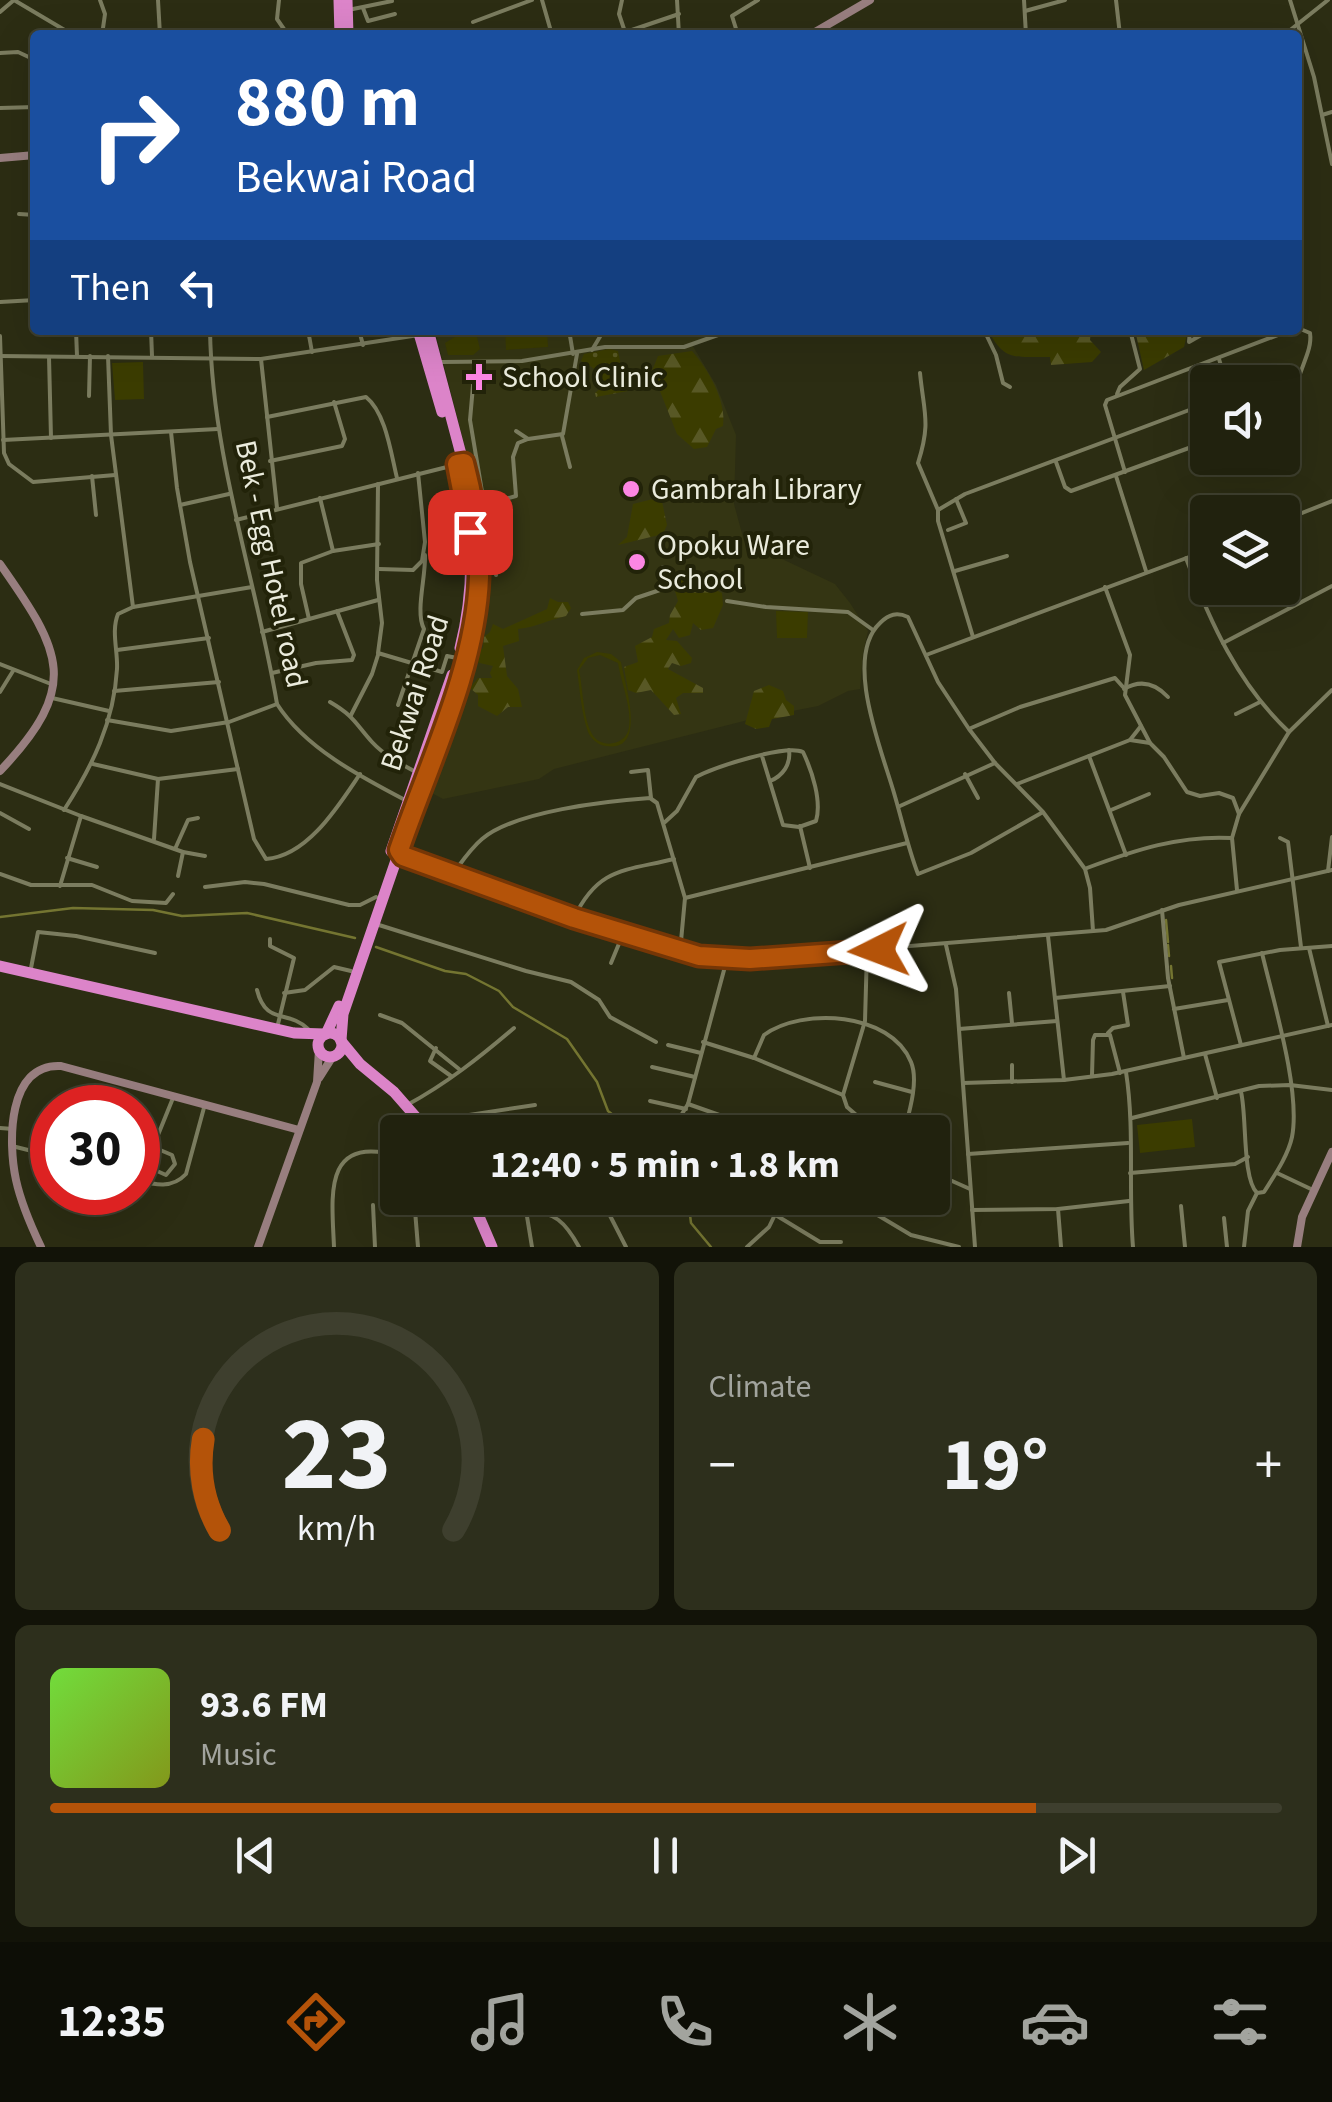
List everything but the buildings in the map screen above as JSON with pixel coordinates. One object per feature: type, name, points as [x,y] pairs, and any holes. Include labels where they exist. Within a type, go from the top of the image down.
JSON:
[{"type":"highway","points":[[344,30],[346,5]]},
{"type":"highway","name":"Bekwai Road","points":[[339,1014],[400,858],[422,767],[457,658],[468,604],[471,554],[460,464],[436,362],[425,335]]},
{"type":"highway","name":"Bekwai Road","points":[[339,1014],[406,801],[460,675],[474,624],[479,578],[478,501],[460,464],[425,335]]},
{"type":"highway","points":[[0,966],[278,1023],[313,1038],[327,1056],[358,1062]]},
{"type":"highway","points":[[313,1038],[339,1014]]},
{"type":"highway","points":[[334,1056],[340,1050],[339,1014]]},
{"type":"highway","points":[[339,1014],[345,1038],[358,1062]]},
{"type":"highway","points":[[313,1038],[333,1033],[415,1115]]},
{"type":"highway","points":[[478,1215],[492,1247]]},
{"type":"street","points":[[0,12],[14,0],[65,30]]},
{"type":"street","points":[[100,0],[105,14],[103,30]]},
{"type":"street","points":[[158,0],[160,30]]},
{"type":"street","points":[[279,0],[277,19],[285,30]]},
{"type":"street","points":[[346,5],[364,5],[365,0]]},
{"type":"street","points":[[473,22],[532,0]]},
{"type":"street","points":[[542,0],[551,30]]},
{"type":"street","points":[[622,0],[619,14],[625,30]]},
{"type":"street","points":[[676,0],[680,30]]},
{"type":"street","points":[[736,30],[732,17],[758,0]]},
{"type":"street","points":[[819,30],[870,0]]},
{"type":"street","points":[[1024,0],[1026,30]]},
{"type":"street","points":[[1025,11],[1065,0]]},
{"type":"street","points":[[1116,0],[1119,30]]},
{"type":"street","points":[[1290,0],[1301,30]]},
{"type":"street","points":[[1291,30],[1328,0]]},
{"type":"street","points":[[346,5],[363,8],[392,1]]},
{"type":"street","points":[[363,8],[368,21],[395,14]]},
{"type":"street","points":[[634,30],[679,14]]},
{"type":"street","points":[[1302,36],[1332,164]]},
{"type":"street","points":[[0,53],[18,52],[30,58]]},
{"type":"street","points":[[0,108],[30,107]]},
{"type":"street","points":[[1322,115],[1332,112]]},
{"type":"street","points":[[0,158],[30,155]]},
{"type":"street","points":[[18,214],[30,215]]},
{"type":"street","points":[[0,302],[30,300]]},
{"type":"street","points":[[1300,370],[1311,341],[1310,332],[1302,330]]},
{"type":"street","points":[[76,335],[77,356]]},
{"type":"street","points":[[152,335],[152,356]]},
{"type":"street","name":"Bek - Egg Hotel road","points":[[210,335],[230,494],[278,704],[289,724],[302,735],[406,801]]},
{"type":"street","points":[[309,335],[312,352]]},
{"type":"street","points":[[360,335],[363,345]]},
{"type":"street","points":[[1,356],[261,360],[410,335]]},
{"type":"street","points":[[570,335],[575,354],[562,436],[570,467]]},
{"type":"street","points":[[592,350],[601,335]]},
{"type":"street","points":[[436,362],[522,362],[618,347],[684,348],[719,335]]},
{"type":"street","points":[[986,335],[1003,383],[1010,386]]},
{"type":"street","points":[[1117,395],[1120,387],[1140,369],[1131,335]]},
{"type":"street","points":[[1125,472],[1105,405],[1117,395],[1279,335]]},
{"type":"street","points":[[0,336],[6,461],[27,480],[115,475]]},
{"type":"street","points":[[49,356],[51,438]]},
{"type":"street","points":[[89,396],[90,356]]},
{"type":"street","points":[[108,356],[111,435],[133,607]]},
{"type":"street","points":[[1219,359],[1221,365]]},
{"type":"street","points":[[261,360],[277,508]]},
{"type":"street","points":[[475,363],[469,408],[478,501],[496,575]]},
{"type":"street","points":[[920,373],[928,426],[918,463],[938,510],[973,637]]},
{"type":"street","points":[[267,417],[360,397],[371,400],[397,478]]},
{"type":"street","points":[[270,461],[342,446],[343,430],[334,402]]},
{"type":"street","points":[[938,510],[956,499],[1190,410]]},
{"type":"street","points":[[3,440],[219,430]]},
{"type":"street","points":[[516,431],[528,439]]},
{"type":"street","points":[[172,432],[180,505],[198,598],[254,839],[270,860],[295,848],[315,831],[360,774]]},
{"type":"street","points":[[478,501],[516,496],[514,448],[528,439],[562,436]]},
{"type":"street","points":[[1055,460],[1067,490],[1190,449]]},
{"type":"street","points":[[235,520],[460,464]]},
{"type":"street","points":[[398,705],[424,629],[418,620],[425,555],[418,473]]},
{"type":"street","points":[[92,476],[96,515]]},
{"type":"street","points":[[1116,476],[1146,571]]},
{"type":"street","points":[[352,715],[372,674],[382,623],[378,484]]},
{"type":"street","points":[[180,505],[230,494]]},
{"type":"street","points":[[320,498],[333,550]]},
{"type":"street","points":[[948,530],[966,523],[956,499]]},
{"type":"street","points":[[1300,514],[1332,501]]},
{"type":"street","points":[[310,620],[300,568],[305,561],[333,550],[379,544]]},
{"type":"street","points":[[379,570],[413,570],[425,555]]},
{"type":"street","points":[[955,572],[1008,556]]},
{"type":"street","points":[[926,655],[1190,557]]},
{"type":"street","points":[[1186,558],[1244,681],[1289,732]]},
{"type":"street","points":[[0,564],[38,618],[51,652],[54,685],[38,727],[0,771]]},
{"type":"street","points":[[582,614],[623,610],[636,598],[660,590],[668,581],[664,568]]},
{"type":"street","points":[[1104,586],[1130,654],[1124,688]]},
{"type":"street","points":[[1223,643],[1332,586]]},
{"type":"street","points":[[64,810],[92,764],[109,711],[114,691],[116,618],[133,607],[252,588]]},
{"type":"street","points":[[262,632],[380,600]]},
{"type":"street","points":[[727,601],[766,608],[791,606],[848,612],[874,630]]},
{"type":"street","points":[[272,674],[316,662],[352,660],[354,656],[337,612]]},
{"type":"street","points":[[1043,812],[970,854],[918,874],[868,704],[865,665],[874,630],[885,618],[895,614],[908,617],[938,682],[969,728],[1043,812],[1084,869],[1093,931]]},
{"type":"street","points":[[116,650],[209,638]]},
{"type":"street","points":[[378,653],[442,672],[447,656],[457,658]]},
{"type":"street","points":[[0,664],[54,685]]},
{"type":"street","points":[[0,692],[13,671]]},
{"type":"street","points":[[969,728],[1115,678],[1124,688],[1150,743],[1187,792],[1200,796],[1219,793],[1233,798],[1239,814]]},
{"type":"street","points":[[114,691],[220,682]]},
{"type":"street","points":[[1124,688],[1147,683],[1168,696]]},
{"type":"street","points":[[1237,890],[1232,838],[1239,814],[1289,732],[1332,690]]},
{"type":"street","points":[[52,698],[109,711]]},
{"type":"street","points":[[330,702],[352,715],[374,744],[422,767]]},
{"type":"street","points":[[1236,714],[1260,702]]},
{"type":"street","points":[[106,720],[171,731],[229,722],[278,704]]},
{"type":"street","points":[[1130,740],[1140,726]]},
{"type":"street","points":[[1017,784],[1130,740],[1150,743]]},
{"type":"street","points":[[663,824],[677,811],[696,778],[762,756],[789,750],[799,750],[805,756],[818,809],[816,821],[789,828],[780,820],[762,756]]},
{"type":"street","points":[[769,782],[778,778],[790,760],[789,750]]},
{"type":"street","points":[[986,764],[989,754]]},
{"type":"street","points":[[1089,755],[1126,855]]},
{"type":"street","points":[[898,807],[995,762]]},
{"type":"street","points":[[92,764],[158,779],[238,769]]},
{"type":"street","points":[[631,772],[648,770],[651,798],[685,898],[680,952]]},
{"type":"street","points":[[965,774],[978,798]]},
{"type":"street","points":[[154,841],[158,779]]},
{"type":"street","points":[[0,784],[183,852],[205,856]]},
{"type":"street","points":[[1111,810],[1148,794]]},
{"type":"street","points":[[452,876],[479,841],[513,822],[651,798]]},
{"type":"street","points":[[0,813],[30,829]]},
{"type":"street","points":[[60,886],[81,816]]},
{"type":"street","points":[[175,849],[188,820],[198,818]]},
{"type":"street","points":[[800,826],[810,868]]},
{"type":"street","points":[[400,858],[680,952],[727,959],[1093,931],[1237,890],[1330,871],[1332,837]]},
{"type":"street","points":[[1084,869],[1183,838],[1232,838]]},
{"type":"street","points":[[1280,838],[1288,842],[1301,947]]},
{"type":"street","points":[[685,898],[907,843]]},
{"type":"street","points":[[178,876],[183,852]]},
{"type":"street","points":[[67,858],[97,867]]},
{"type":"street","points":[[574,918],[590,890],[605,876],[674,859]]},
{"type":"street","points":[[0,874],[31,884],[92,885],[132,902],[165,903],[173,894]]},
{"type":"street","points":[[205,887],[264,884],[360,906],[376,897]]},
{"type":"street","points":[[1162,910],[1170,986],[1184,1058]]},
{"type":"street","points":[[374,924],[571,982],[599,1000],[610,1016],[656,1042]]},
{"type":"street","points":[[30,973],[38,932],[156,952]]},
{"type":"street","points":[[611,963],[624,934]]},
{"type":"street","points":[[1048,935],[1064,1080]]},
{"type":"street","points":[[270,939],[270,946],[294,956],[278,1023]]},
{"type":"street","points":[[946,944],[956,982],[974,1247]]},
{"type":"street","points":[[1241,1046],[1219,962],[1301,947],[1332,946]]},
{"type":"street","points":[[963,1083],[1092,1077],[1330,1026],[1309,947]]},
{"type":"street","points":[[857,1115],[845,1104],[844,1094],[865,1022],[867,951]]},
{"type":"street","points":[[1241,1092],[1249,1185],[1264,1192],[1292,1136],[1290,1085],[1262,954]]},
{"type":"street","points":[[681,1115],[727,959]]},
{"type":"street","points":[[284,994],[305,990],[334,966],[352,970]]},
{"type":"street","points":[[1054,998],[1170,986]]},
{"type":"street","points":[[258,990],[265,1009],[278,1023]]},
{"type":"street","points":[[1092,1077],[1094,1037],[1128,1023],[1123,991]]},
{"type":"street","points":[[1009,993],[1012,1025]]},
{"type":"street","points":[[1174,1009],[1228,1000]]},
{"type":"street","points":[[380,1014],[402,1023],[459,1069]]},
{"type":"street","points":[[754,1058],[764,1034],[777,1026],[813,1020],[874,1025],[908,1056],[913,1067],[907,1115]]},
{"type":"street","points":[[958,1029],[1057,1022]]},
{"type":"street","points":[[407,1105],[459,1069],[473,1064],[514,1028]]},
{"type":"street","points":[[1108,1033],[1123,1072],[1132,1118],[1132,1247]]},
{"type":"street","points":[[313,1038],[317,1082]]},
{"type":"street","points":[[703,1042],[844,1094]]},
{"type":"street","points":[[668,1045],[700,1053]]},
{"type":"street","points":[[436,1048],[430,1061],[451,1076]]},
{"type":"street","points":[[1205,1054],[1218,1098]]},
{"type":"street","points":[[258,1247],[317,1082],[334,1056]]},
{"type":"street","points":[[1012,1065],[1012,1082]]},
{"type":"street","points":[[41,1247],[16,1183],[12,1146],[24,1085],[42,1067],[61,1066],[299,1130]]},
{"type":"street","points":[[652,1066],[695,1077]]},
{"type":"street","points":[[876,1082],[912,1092]]},
{"type":"street","points":[[1132,1118],[1266,1086],[1332,1090]]},
{"type":"street","points":[[160,1130],[174,1095]]},
{"type":"street","points":[[650,1101],[715,1115]]},
{"type":"street","points":[[160,1183],[178,1182],[186,1174],[205,1104]]},
{"type":"street","points":[[463,1115],[535,1105]]},
{"type":"street","points":[[0,1128],[13,1129]]},
{"type":"street","points":[[968,1154],[1130,1143]]},
{"type":"street","points":[[12,1146],[30,1150]]},
{"type":"street","points":[[160,1150],[172,1155],[175,1164],[166,1175],[160,1172]]},
{"type":"street","points":[[1297,1247],[1298,1227],[1332,1152]]},
{"type":"street","points":[[334,1247],[332,1191],[338,1166],[354,1154],[380,1153]]},
{"type":"street","points":[[1130,1173],[1236,1164],[1248,1156]]},
{"type":"street","points":[[1236,1164],[1248,1171]]},
{"type":"street","points":[[1276,1172],[1314,1190]]},
{"type":"street","points":[[950,1180],[970,1188]]},
{"type":"street","points":[[1244,1247],[1248,1211],[1257,1192]]},
{"type":"street","points":[[972,1210],[1130,1202]]},
{"type":"street","points":[[372,1206],[375,1247]]},
{"type":"street","points":[[1181,1206],[1185,1247]]},
{"type":"street","points":[[1058,1208],[1061,1247]]},
{"type":"street","points":[[415,1215],[418,1247]]},
{"type":"street","points":[[527,1215],[532,1247]]},
{"type":"street","points":[[553,1215],[578,1247]]},
{"type":"street","points":[[610,1215],[625,1247]]},
{"type":"street","points":[[747,1247],[769,1227],[774,1215]]},
{"type":"street","points":[[776,1215],[817,1240],[841,1242]]},
{"type":"street","points":[[874,1215],[912,1235],[959,1247]]},
{"type":"street","points":[[1224,1218],[1227,1247]]},
{"type":"shaded area","name":"Opoku Ware School","points":[[436,335],[712,335],[691,343],[716,385],[736,435],[734,504],[744,541],[835,584],[850,603],[868,631],[860,689],[818,706],[554,769],[539,779],[443,799],[428,791],[453,723],[479,621],[484,582],[480,506]]},
{"type":"green space","points":[[458,335],[477,337],[480,349],[473,355],[448,355],[445,343]]},
{"type":"green space","points":[[505,335],[547,335],[548,347],[506,350]]},
{"type":"green space","points":[[991,335],[1090,335],[1090,340],[1101,352],[1092,362],[1051,365],[1050,357],[1013,356]]},
{"type":"green space","points":[[1136,335],[1187,335],[1184,347],[1144,370]]},
{"type":"green space","points":[[618,351],[621,366],[638,372],[649,387],[596,397],[601,388],[599,374],[581,361],[584,354]]},
{"type":"green space","points":[[692,351],[715,386],[723,417],[723,426],[716,429],[707,447],[694,449],[677,434],[652,371],[658,356]]},
{"type":"green space","points":[[143,362],[144,399],[115,400],[112,363]]},
{"type":"green space","points":[[661,497],[667,525],[663,534],[618,545],[627,537],[633,504]]},
{"type":"green space","points":[[706,573],[710,587],[722,593],[723,605],[713,628],[701,630],[693,623],[690,635],[679,638],[673,629],[666,640],[677,641],[692,658],[691,663],[672,663],[668,669],[703,688],[703,693],[683,693],[676,698],[681,714],[674,715],[651,690],[628,690],[624,667],[638,662],[635,646],[652,637],[654,629],[669,623],[678,601],[670,574]]},
{"type":"green space","points":[[550,598],[568,602],[571,608],[566,616],[518,629],[519,641],[503,646],[507,676],[518,689],[522,707],[508,707],[497,716],[478,706],[478,695],[470,688],[478,678],[492,678],[493,666],[475,662],[484,637],[493,624],[503,629],[547,609]]},
{"type":"green space","points":[[776,611],[808,612],[807,638],[777,638]]},
{"type":"green space","points":[[597,652],[611,654],[621,662],[631,714],[630,728],[627,739],[619,745],[600,744],[588,732],[577,670],[584,658]],"holes":[[[600,655],[618,663],[630,720],[624,738],[607,744],[596,739],[589,727],[579,670],[588,658]]]},
{"type":"green space","points":[[769,685],[783,691],[794,706],[794,715],[772,719],[769,727],[756,729],[745,724],[754,691]]},
{"type":"green space","points":[[1192,1119],[1195,1147],[1140,1153],[1137,1125]]},
{"type":"waterway","points":[[0,917],[73,908],[153,910],[182,916],[247,913],[355,938]]},
{"type":"waterway","points":[[1166,920],[1168,942]]},
{"type":"waterway","points":[[1168,945],[1169,956]]},
{"type":"waterway","points":[[376,947],[445,971],[466,974],[499,991],[513,1007],[567,1039],[597,1082],[613,1115]]},
{"type":"waterway","points":[[1171,966],[1172,978]]},
{"type":"waterway","points":[[690,1215],[691,1223],[711,1247]]},
{"type":"place","name":"School Clinic","points":[[479,377]]},
{"type":"place","name":"Gambrah Library","points":[[631,489]]},
{"type":"place","name":"Opoku Ware School","points":[[637,562]]},
{"type":"route","points":[[470,532],[457,464],[464,463],[478,531],[477,604],[460,675],[399,850],[406,860],[634,938],[699,956],[750,959],[879,950]]}]
